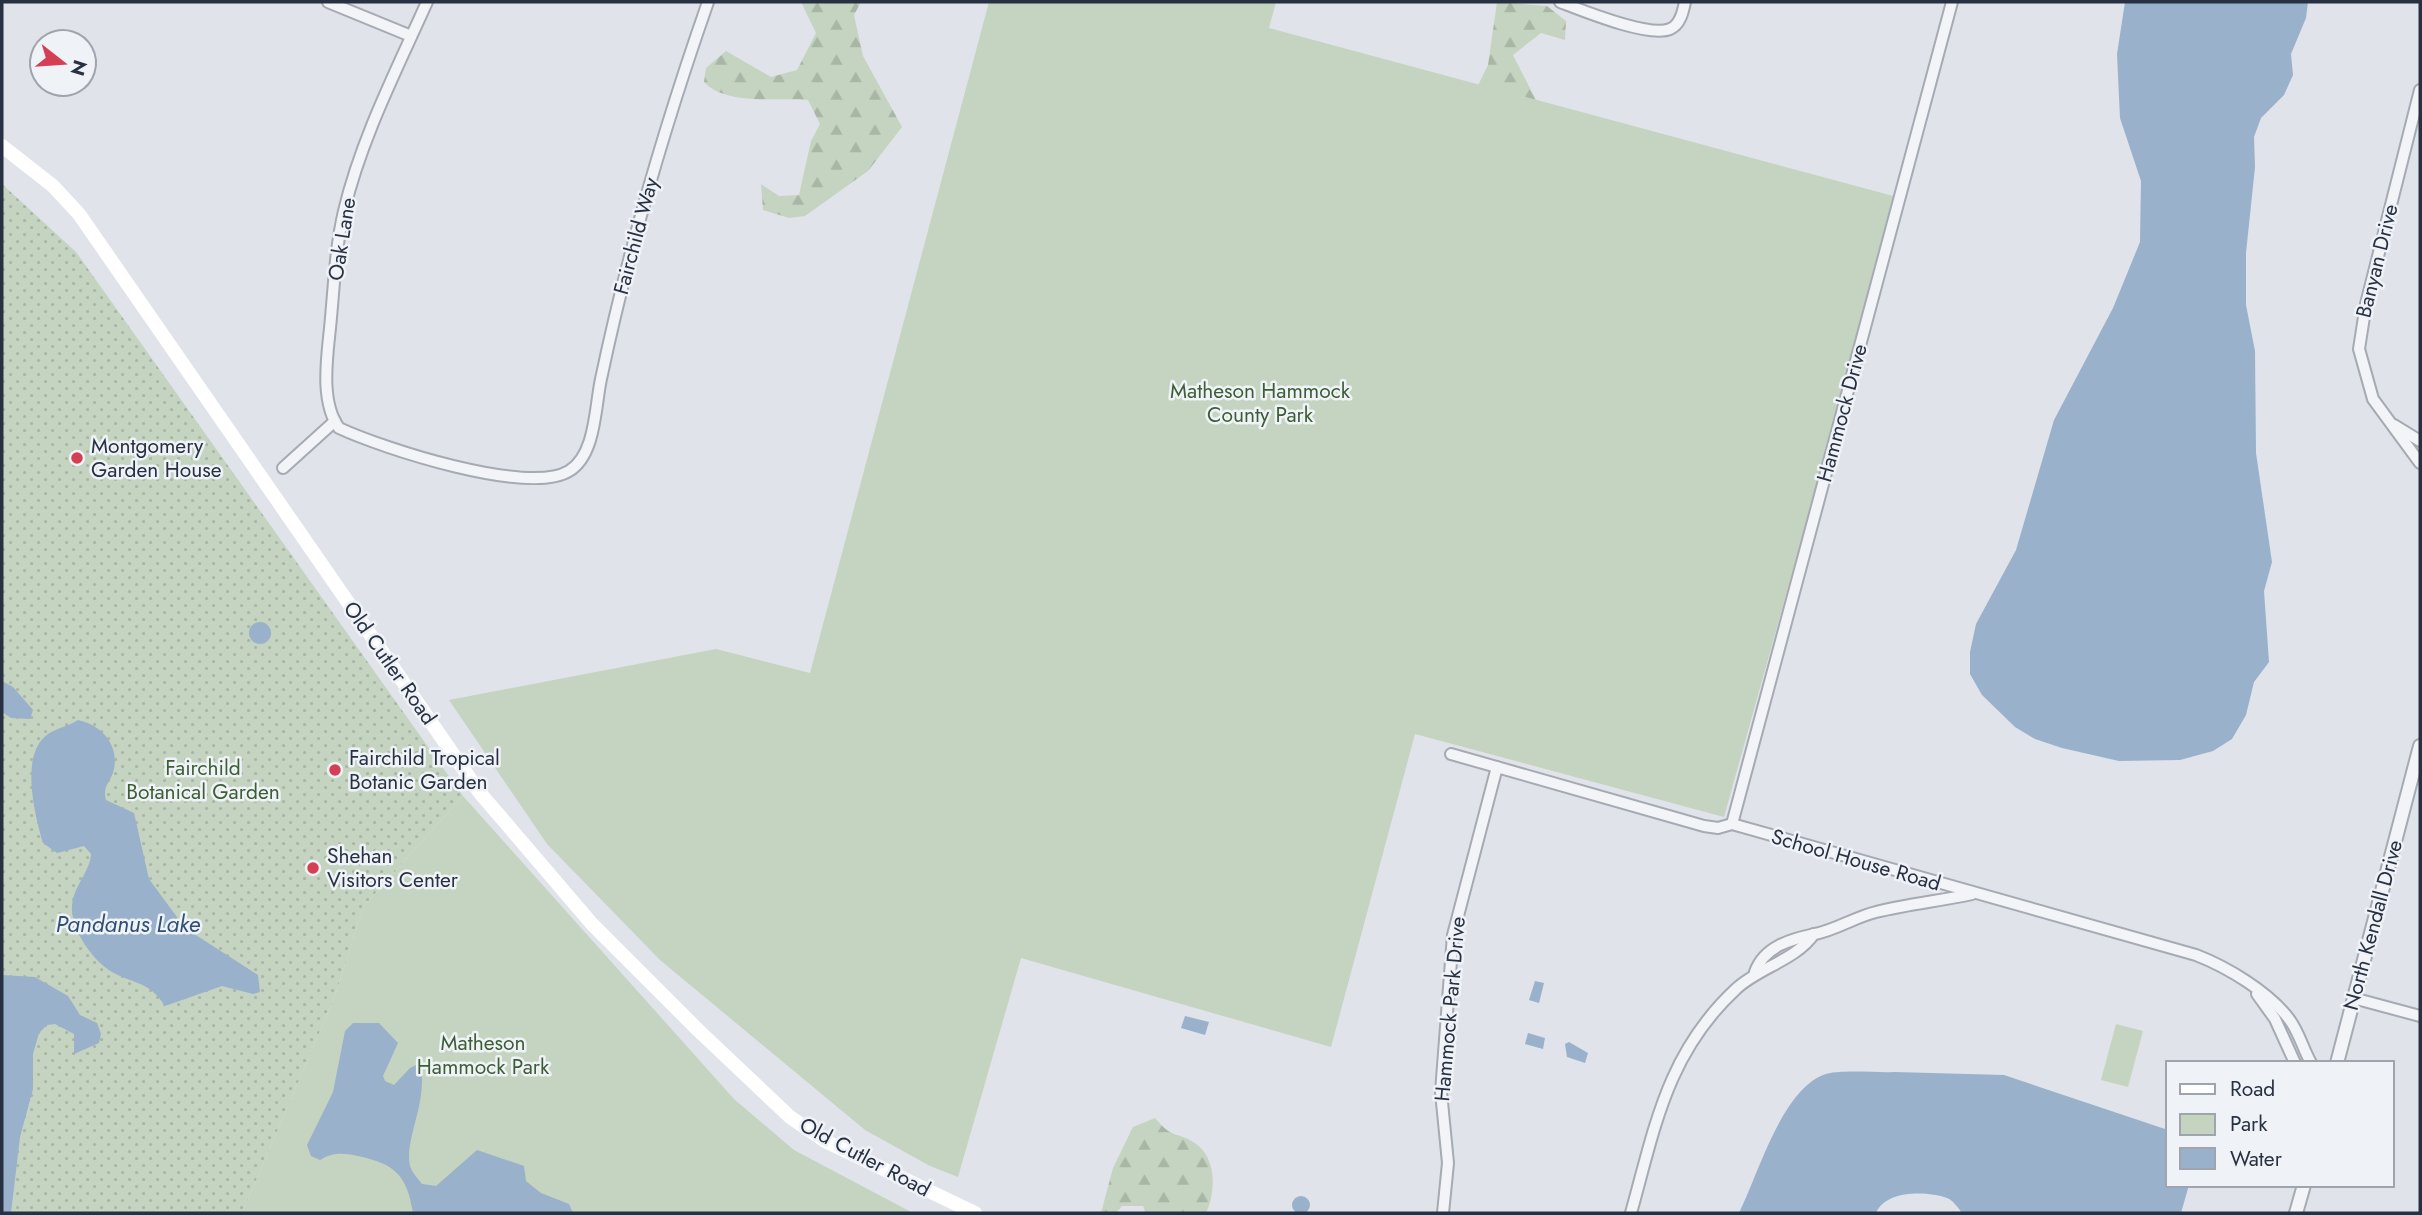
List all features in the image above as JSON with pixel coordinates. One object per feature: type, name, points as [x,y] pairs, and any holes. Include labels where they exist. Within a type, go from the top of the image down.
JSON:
[{"type":"main road","name":"Old Cutler Road","points":[[2,146],[53,186],[79,214],[480,793],[592,924],[698,1031],[802,1126],[825,1141],[975,1213]]},
{"type":"street","points":[[328,2],[411,36]]},
{"type":"street","name":"Oak Lane","points":[[335,421],[328,386],[328,346],[344,210],[362,154],[427,2]]},
{"type":"street","name":"Fairchild Way","points":[[335,421],[344,430],[389,446],[475,470],[538,478],[572,470],[579,463],[589,442],[638,226],[671,110],[708,2]]},
{"type":"street","points":[[1560,2],[1615,21],[1656,30],[1668,30],[1678,22],[1685,2]]},
{"type":"street","name":"Hammock Drive","points":[[1732,824],[1952,2]]},
{"type":"street","name":"Banyan Drive","points":[[2420,90],[2360,339],[2361,359],[2370,392],[2394,425],[2406,448],[2420,463]]},
{"type":"street","points":[[283,468],[335,421]]},
{"type":"street","name":"Banyan Drive","points":[[2394,425],[2420,441]]},
{"type":"street","name":"North Kendall Drive","points":[[2337,1061],[2420,746]]},
{"type":"street","name":"School House Road","points":[[1451,754],[1699,825],[1718,828],[1732,824],[2196,955],[2228,970],[2263,993],[2288,1017],[2310,1061]]},
{"type":"street","name":"Hammock Park Drive","points":[[1443,1213],[1448,1163],[1441,1092],[1454,935],[1497,767]]},
{"type":"street","points":[[1631,1213],[1655,1126],[1678,1061],[1719,1006],[1755,972],[1795,951],[1814,934],[1877,911],[1973,894]]},
{"type":"street","name":"School House Road","points":[[2253,988],[2275,1018],[2294,1061]]},
{"type":"street","points":[[2353,998],[2420,1016]]},
{"type":"street","points":[[2296,1213],[2303,1187]]},
{"type":"green space","points":[[801,2],[861,2],[854,15],[863,56],[902,127],[868,171],[805,216],[789,218],[763,210],[761,184],[779,196],[799,195],[811,141],[820,124],[808,100],[753,99],[725,95],[704,82],[706,68],[726,51],[771,77],[797,70],[816,33]]},
{"type":"green space","name":"Matheson Hammock County Park","points":[[989,2],[1276,2],[1269,28],[1897,197],[1724,817],[1415,734],[1331,1047],[1021,958],[958,1177],[930,1166],[865,1130],[660,960],[547,844],[449,700],[716,649],[810,673]]},
{"type":"green space","points":[[1497,2],[1547,6],[1566,21],[1565,40],[1541,33],[1513,55],[1542,112],[1461,120],[1488,65]]},
{"type":"green space","name":"Fairchild Botanical Garden","points":[[2,184],[76,252],[463,796],[363,907],[335,996],[242,1213],[2,1213]]},
{"type":"green space","name":"Matheson Hammock Park","points":[[463,796],[734,1099],[794,1150],[913,1213],[242,1213],[335,996],[363,907]]},
{"type":"green space","points":[[2116,1024],[2143,1031],[2128,1087],[2101,1080]]},
{"type":"green space","points":[[1155,1118],[1170,1132],[1195,1143],[1207,1157],[1213,1186],[1206,1213],[1146,1213],[1143,1206],[1122,1206],[1116,1213],[1101,1213],[1113,1168],[1133,1127]]},
{"type":"water","points":[[2125,2],[2308,2],[2306,18],[2291,54],[2293,75],[2284,95],[2261,118],[2254,137],[2255,167],[2246,253],[2246,305],[2255,351],[2256,453],[2272,562],[2264,591],[2269,662],[2254,682],[2246,715],[2232,739],[2213,751],[2180,760],[2119,761],[2035,739],[2015,727],[1982,695],[1970,674],[1970,652],[1976,624],[2016,550],[2054,420],[2113,308],[2140,242],[2141,181],[2120,118],[2117,54]]},
{"type":"water","points":[[260,622],[268,625],[271,633],[268,641],[260,644],[252,641],[249,633],[252,625]]},
{"type":"water","points":[[2,681],[13,687],[33,710],[30,719],[11,718],[2,712]]},
{"type":"water","name":"Pandanus Lake","points":[[78,720],[101,731],[111,744],[115,760],[113,774],[105,791],[106,800],[134,813],[149,879],[185,928],[258,975],[260,992],[253,994],[222,986],[165,1006],[142,984],[105,967],[85,945],[73,919],[72,902],[91,854],[84,846],[57,853],[43,843],[32,786],[34,756],[39,743],[48,734]]},
{"type":"water","points":[[2,975],[35,977],[68,996],[80,1015],[97,1023],[101,1034],[99,1043],[74,1054],[74,1034],[55,1024],[47,1025],[39,1033],[33,1054],[33,1089],[20,1137],[11,1213],[2,1213]]},
{"type":"water","points":[[1535,981],[1544,983],[1539,1003],[1529,1000]]},
{"type":"water","points":[[1185,1016],[1209,1022],[1205,1035],[1181,1028]]},
{"type":"water","points":[[353,1023],[379,1023],[398,1043],[383,1076],[385,1081],[394,1085],[410,1068],[420,1063],[421,1092],[409,1155],[410,1166],[422,1184],[436,1186],[477,1150],[524,1166],[526,1181],[541,1193],[569,1204],[573,1213],[413,1213],[403,1180],[390,1168],[371,1159],[348,1154],[334,1154],[320,1160],[311,1156],[307,1145],[333,1092],[345,1031]]},
{"type":"water","points":[[1528,1033],[1545,1038],[1543,1049],[1525,1044]]},
{"type":"water","points":[[1569,1042],[1588,1053],[1585,1063],[1567,1057],[1565,1044]]},
{"type":"water","points":[[1848,1072],[2004,1075],[2166,1129],[2166,1187],[2188,1187],[2181,1213],[1962,1213],[1947,1198],[1907,1194],[1888,1200],[1876,1213],[1739,1213],[1772,1136],[1795,1098],[1808,1084],[1823,1075]]},
{"type":"water","points":[[1301,1196],[1307,1199],[1310,1205],[1307,1211],[1301,1214],[1295,1211],[1292,1205],[1295,1199]]},
{"type":"place","name":"Montgomery Garden House","points":[[77,458]]},
{"type":"place","name":"Fairchild Tropical Botanic Garden","points":[[335,770]]},
{"type":"place","name":"Shehan Visitors Center","points":[[313,868]]}]
